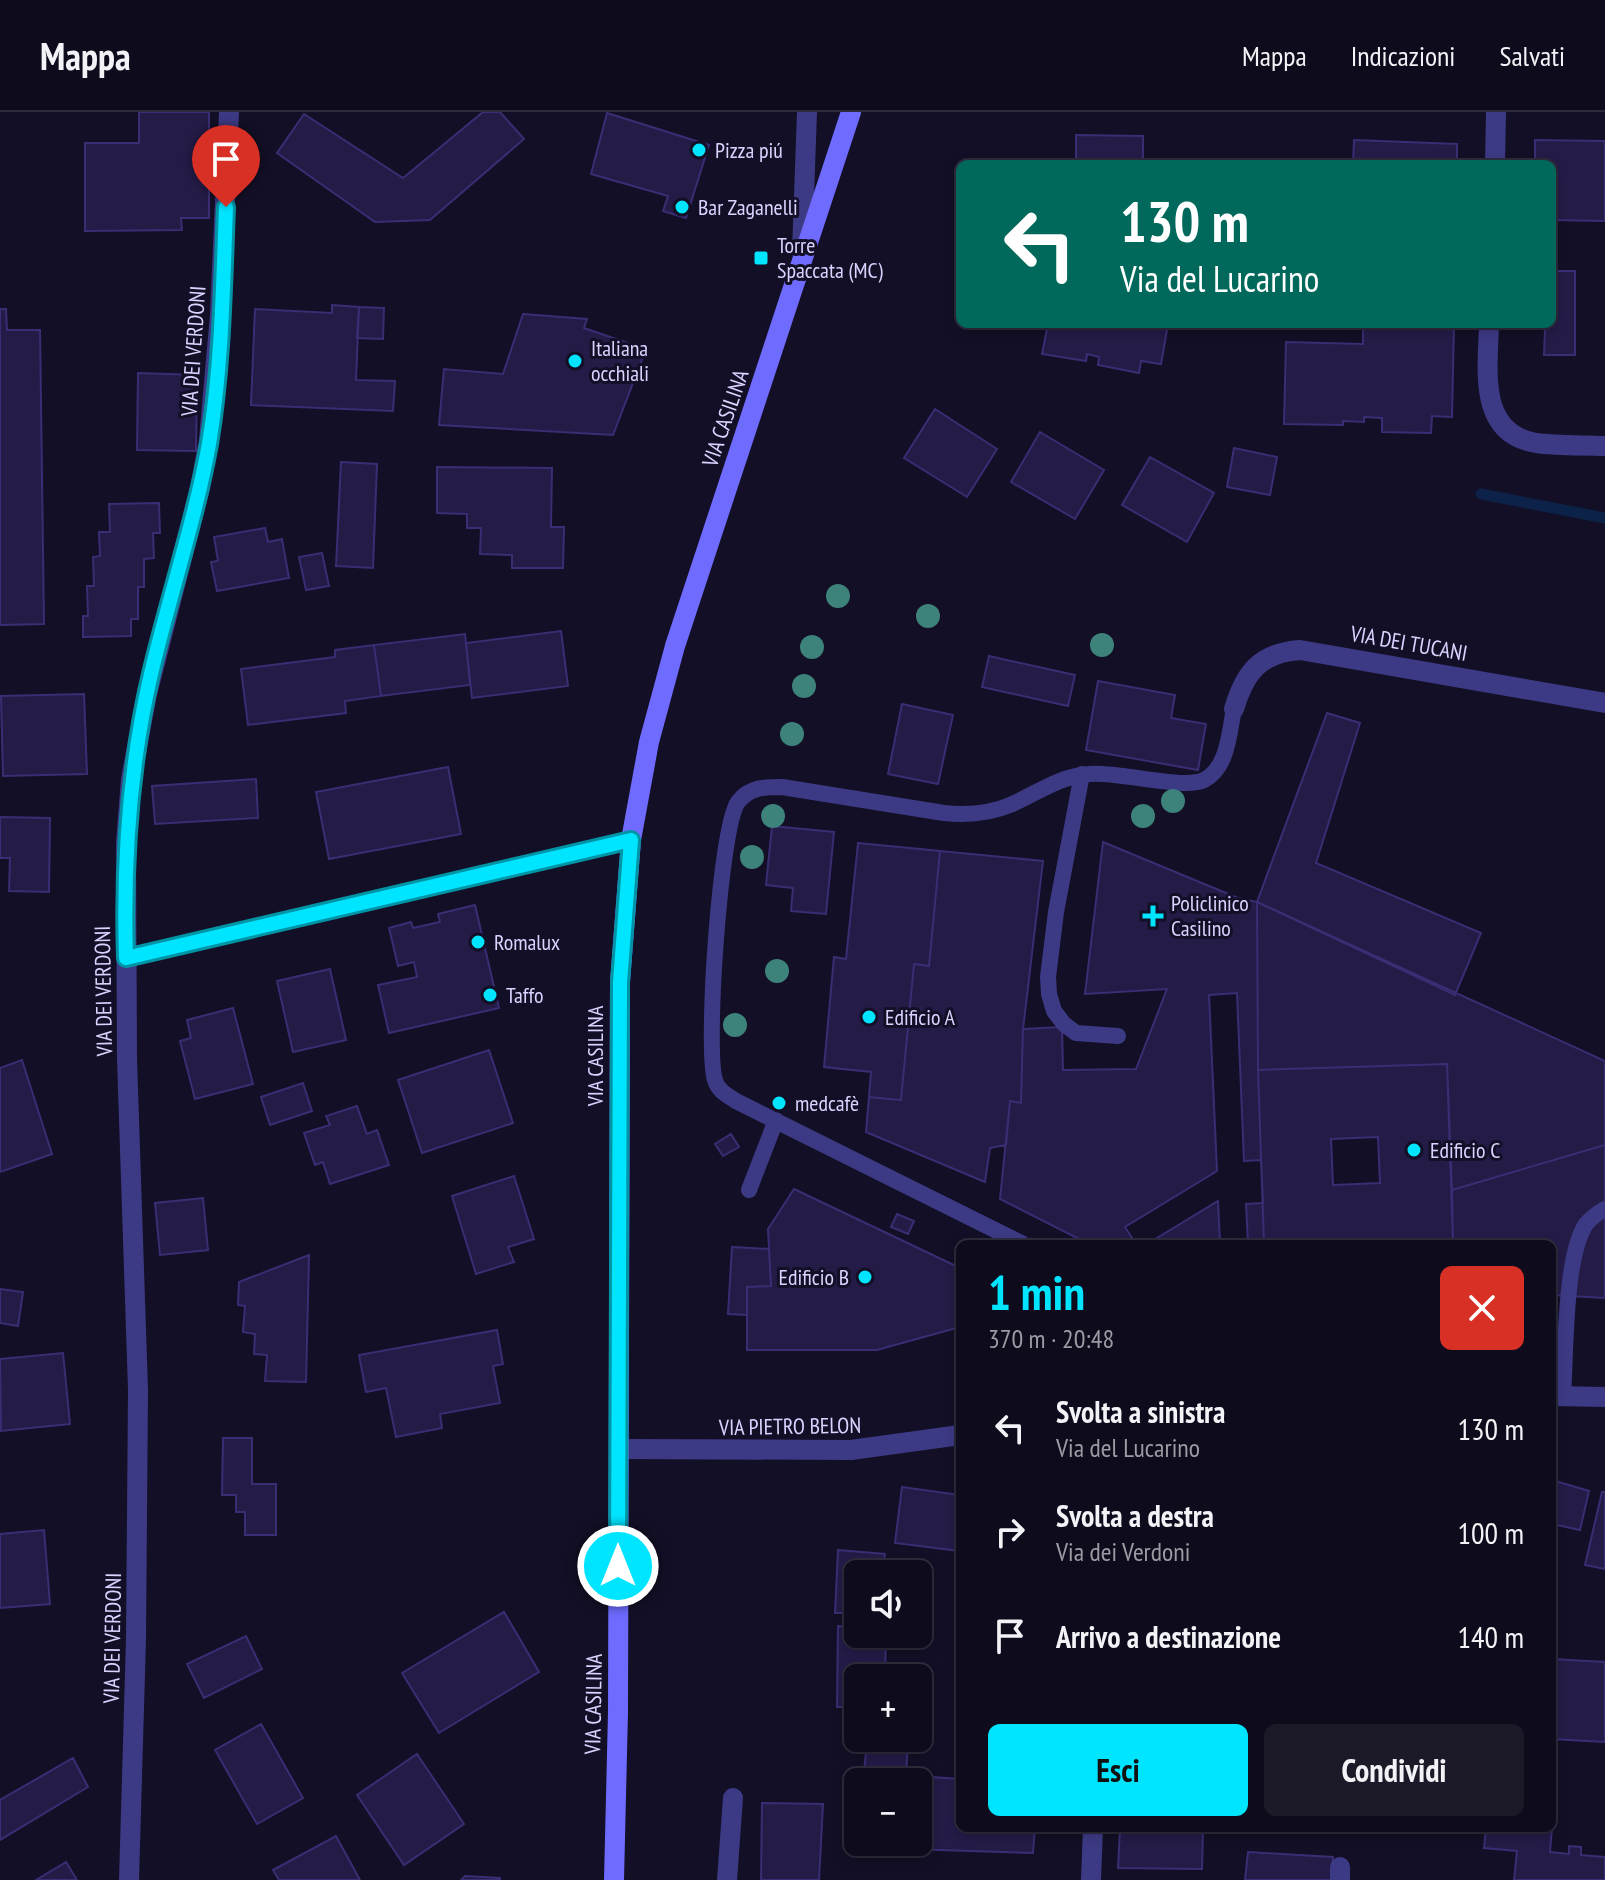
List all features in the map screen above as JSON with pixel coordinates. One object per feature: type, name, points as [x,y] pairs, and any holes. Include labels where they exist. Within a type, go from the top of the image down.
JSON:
[{"type":"main road","name":"VIA CASILINA","points":[[614,1880],[618,1712],[620,982],[631,840],[649,742],[668,668],[851,112]]},
{"type":"street","name":"VIA DEI VERDONI","points":[[129,1880],[138,1534],[126,842],[137,746],[152,671],[200,488],[213,407],[229,112]]},
{"type":"street","name":"VIA CASILINA","points":[[802,259],[807,112]]},
{"type":"street","points":[[1495,160],[1496,112]]},
{"type":"street","points":[[1489,328],[1488,390],[1499,423],[1510,433],[1534,442],[1605,446]]},
{"type":"street","name":"VIA DEI TUCANI","points":[[1234,709],[1245,681],[1259,663],[1275,653],[1300,650],[1605,703]]},
{"type":"street","points":[[1558,1396],[1605,1397]]},
{"type":"street","name":"VIA PIETRO BELON","points":[[619,1449],[851,1450],[956,1436]]},
{"type":"street","points":[[727,1880],[733,1798]]},
{"type":"street","points":[[1091,1880],[1093,1832]]},
{"type":"lane","points":[[1015,1240],[724,1093],[714,1080],[713,990],[718,911],[733,814],[739,800],[755,789],[782,787],[957,815],[995,810],[1056,782],[1082,774],[1107,773],[1186,783],[1201,782],[1216,770],[1224,756],[1234,709]]},
{"type":"lane","points":[[1082,774],[1056,912],[1048,977],[1049,994],[1059,1018],[1076,1033],[1118,1036]]},
{"type":"lane","points":[[126,958],[631,840]]},
{"type":"lane","points":[[749,1190],[776,1120]]},
{"type":"lane","points":[[1558,1396],[1577,1248],[1587,1223],[1605,1209]]},
{"type":"building","points":[[139,112],[209,112],[209,218],[181,218],[182,230],[85,231],[85,143],[139,143]]},
{"type":"building","points":[[483,112],[500,112],[524,139],[430,220],[375,222],[277,153],[304,114],[403,178]]},
{"type":"building","points":[[607,113],[709,145],[686,218],[663,211],[668,196],[591,174]]},
{"type":"building","points":[[1076,135],[1143,136],[1143,160],[1076,160]]},
{"type":"building","points":[[1354,140],[1457,144],[1457,160],[1353,160]]},
{"type":"building","points":[[1535,140],[1605,141],[1605,221],[1556,220],[1556,160],[1535,160]]},
{"type":"building","points":[[1556,271],[1575,271],[1575,355],[1544,355],[1545,329],[1524,329],[1556,328]]},
{"type":"building","points":[[332,305],[359,307],[356,380],[395,381],[393,411],[251,405],[255,309],[332,313]]},
{"type":"building","points":[[359,307],[384,308],[383,339],[357,338]]},
{"type":"building","points":[[0,309],[6,309],[7,330],[40,330],[44,624],[0,625]]},
{"type":"building","points":[[523,314],[587,319],[584,328],[646,349],[613,435],[439,425],[444,369],[503,374]]},
{"type":"building","points":[[1047,328],[1167,328],[1161,364],[1141,361],[1139,373],[1098,365],[1099,357],[1087,354],[1086,361],[1042,354]]},
{"type":"building","points":[[1363,328],[1454,328],[1452,417],[1432,416],[1431,433],[1382,432],[1382,418],[1364,417],[1364,422],[1343,421],[1343,425],[1284,424],[1286,342],[1363,344]]},
{"type":"building","points":[[138,373],[197,375],[196,451],[137,450]]},
{"type":"building","points":[[935,409],[997,449],[967,497],[904,458]]},
{"type":"building","points":[[1040,432],[1104,470],[1075,519],[1011,482]]},
{"type":"building","points":[[1234,448],[1277,457],[1270,495],[1227,487]]},
{"type":"building","points":[[1150,457],[1214,493],[1187,542],[1122,505]]},
{"type":"building","points":[[341,462],[377,464],[373,568],[336,566]]},
{"type":"building","points":[[437,467],[552,468],[551,527],[564,527],[563,568],[512,568],[512,555],[480,554],[481,528],[467,528],[467,514],[437,513]]},
{"type":"building","points":[[159,503],[160,533],[153,533],[154,558],[144,559],[144,587],[138,587],[138,619],[131,619],[131,636],[83,637],[83,616],[88,616],[87,586],[94,586],[93,557],[100,556],[99,532],[110,532],[109,504]]},
{"type":"building","points":[[265,528],[268,542],[282,539],[289,578],[217,591],[211,562],[218,561],[214,537]]},
{"type":"building","points":[[322,553],[329,586],[306,590],[299,557]]},
{"type":"building","points":[[561,631],[568,686],[472,698],[466,643]]},
{"type":"building","points":[[465,634],[470,685],[381,696],[374,645]]},
{"type":"building","points":[[374,645],[381,696],[345,701],[346,713],[248,725],[241,669],[335,657],[335,650]]},
{"type":"building","points":[[989,656],[1075,675],[1068,706],[982,687]]},
{"type":"building","points":[[1098,681],[1175,695],[1171,718],[1206,724],[1198,770],[1086,750]]},
{"type":"building","points":[[84,694],[87,774],[3,776],[1,696]]},
{"type":"building","points":[[902,704],[953,715],[938,784],[888,774]]},
{"type":"building","points":[[1327,713],[1360,723],[1316,863],[1481,933],[1455,995],[1257,902]]},
{"type":"building","points":[[448,767],[461,834],[329,859],[316,792]]},
{"type":"building","points":[[256,779],[258,818],[155,824],[152,786]]},
{"type":"building","points":[[0,817],[50,818],[49,892],[9,891],[10,858],[0,858]]},
{"type":"building","points":[[772,826],[834,832],[826,914],[791,911],[793,888],[766,885]]},
{"type":"building","points":[[1103,842],[1238,898],[1257,902],[1258,1070],[1264,1240],[1081,1240],[1000,1199],[1010,1101],[1021,1103],[1023,1029],[1062,1027],[1063,1070],[1136,1069],[1167,989],[1085,994]]},
{"type":"building","name":"Edificio A","points":[[858,843],[940,851],[929,966],[914,964],[901,1100],[869,1097],[871,1072],[824,1067],[834,957],[846,959]]},
{"type":"building","points":[[940,851],[1043,861],[1023,1029],[1021,1103],[1010,1101],[1006,1145],[990,1148],[985,1182],[866,1132],[869,1097],[901,1100],[914,964],[929,966]]},
{"type":"building","points":[[1257,902],[1605,1061],[1605,1145],[1452,1190],[1447,1064],[1258,1070]]},
{"type":"building","points":[[475,905],[499,1008],[389,1033],[378,985],[417,977],[414,962],[398,966],[389,928],[411,922],[413,928],[440,922],[438,914]]},
{"type":"building","points":[[330,969],[346,1040],[293,1052],[277,981]]},
{"type":"building","points":[[1237,993],[1244,1161],[1261,1160],[1263,1203],[1246,1204],[1248,1240],[1220,1240],[1218,1201],[1154,1240],[1133,1240],[1125,1227],[1217,1171],[1209,995]]},
{"type":"building","points":[[233,1008],[253,1084],[195,1099],[180,1041],[191,1038],[187,1020]]},
{"type":"building","points":[[489,1050],[513,1123],[422,1153],[398,1080]]},
{"type":"building","points":[[22,1060],[52,1154],[0,1172],[0,1068]]},
{"type":"building","name":"Edificio C","points":[[1447,1064],[1453,1240],[1264,1240],[1258,1070]],"holes":[[[1378,1137],[1380,1183],[1333,1185],[1331,1139]]]},
{"type":"building","points":[[303,1083],[312,1111],[270,1125],[261,1097]]},
{"type":"building","points":[[357,1106],[367,1134],[377,1130],[389,1165],[330,1184],[323,1162],[315,1165],[304,1133],[330,1125],[326,1116]]},
{"type":"building","points":[[731,1134],[739,1147],[723,1156],[715,1144]]},
{"type":"building","points":[[1605,1145],[1605,1298],[1556,1295],[1556,1240],[1453,1240],[1452,1190]]},
{"type":"building","points":[[514,1176],[534,1239],[508,1247],[514,1262],[476,1274],[452,1196]]},
{"type":"building","name":"Edificio B","points":[[794,1189],[956,1266],[956,1328],[877,1350],[747,1350],[747,1287],[771,1286],[768,1229]]},
{"type":"building","points":[[203,1198],[208,1250],[160,1255],[155,1203]]},
{"type":"building","points":[[897,1214],[914,1221],[908,1234],[891,1227]]},
{"type":"building","points":[[732,1247],[769,1249],[771,1286],[747,1287],[747,1315],[728,1314]]},
{"type":"building","points":[[309,1255],[306,1382],[265,1381],[267,1355],[254,1354],[255,1334],[243,1332],[245,1306],[238,1305],[239,1282]]},
{"type":"building","points":[[0,1289],[23,1292],[18,1326],[0,1323]]},
{"type":"building","points":[[497,1330],[503,1364],[493,1366],[500,1403],[440,1414],[442,1428],[396,1437],[386,1388],[366,1392],[359,1355]]},
{"type":"building","points":[[63,1353],[70,1424],[1,1431],[0,1359]]},
{"type":"building","points":[[223,1438],[252,1438],[252,1484],[276,1484],[276,1535],[245,1535],[245,1512],[236,1512],[236,1495],[222,1495]]},
{"type":"building","points":[[1556,1481],[1589,1491],[1580,1530],[1556,1525]]},
{"type":"building","points":[[902,1487],[956,1494],[956,1551],[895,1543]]},
{"type":"building","points":[[1602,1492],[1605,1492],[1605,1569],[1585,1565]]},
{"type":"building","points":[[44,1530],[50,1604],[0,1608],[0,1534]]},
{"type":"building","points":[[838,1550],[885,1554],[884,1560],[844,1560],[844,1613],[835,1613]]},
{"type":"building","points":[[504,1612],[539,1672],[439,1733],[402,1673]]},
{"type":"building","points":[[838,1626],[844,1626],[844,1648],[886,1648],[885,1664],[844,1664],[844,1707],[837,1707]]},
{"type":"building","points":[[246,1636],[262,1669],[204,1698],[187,1664]]},
{"type":"building","points":[[1556,1659],[1605,1662],[1605,1742],[1556,1739]]},
{"type":"building","points":[[261,1724],[303,1798],[257,1824],[215,1750]]},
{"type":"building","points":[[866,1752],[907,1752],[906,1768],[864,1768]]},
{"type":"building","points":[[417,1754],[464,1824],[404,1865],[357,1795]]},
{"type":"building","points":[[73,1758],[88,1787],[0,1840],[0,1800]]},
{"type":"building","points":[[932,1777],[956,1779],[956,1832],[1035,1832],[1033,1853],[932,1850]]},
{"type":"building","points":[[762,1803],[823,1804],[819,1880],[761,1880]]},
{"type":"building","points":[[1120,1832],[1203,1832],[1202,1869],[1118,1868]]},
{"type":"building","points":[[1486,1832],[1552,1832],[1550,1852],[1569,1854],[1569,1846],[1581,1847],[1581,1855],[1605,1857],[1605,1880],[1514,1880],[1517,1851],[1484,1848]]},
{"type":"building","points":[[336,1836],[360,1880],[279,1880],[273,1870]]},
{"type":"building","points":[[1248,1852],[1333,1857],[1332,1880],[1245,1880]]},
{"type":"building","points":[[66,1862],[77,1880],[36,1880]]},
{"type":"building","points":[[465,1876],[500,1878],[500,1880],[461,1880]]},
{"type":"waterway","points":[[1481,494],[1605,518]]},
{"type":"place","name":"Pizza piú","points":[[699,150]]},
{"type":"place","name":"Bar Zaganelli","points":[[682,207]]},
{"type":"place","name":"Torre Spaccata (MC)","points":[[761,258]]},
{"type":"place","name":"Italiana occhiali","points":[[575,361]]},
{"type":"place","name":"Policlinico Casilino","points":[[1153,916]]},
{"type":"place","name":"Romalux","points":[[478,942]]},
{"type":"place","name":"Taffo","points":[[490,995]]},
{"type":"place","name":"Edificio A","points":[[869,1017]]},
{"type":"place","name":"medcafè","points":[[779,1103]]},
{"type":"place","name":"Edificio C","points":[[1414,1150]]},
{"type":"place","name":"Edificio B","points":[[865,1277]]},
{"type":"route","points":[[226,207],[217,374],[209,440],[200,488],[152,671],[131,779],[126,842],[126,958],[631,840],[620,982],[618,1566]]}]
